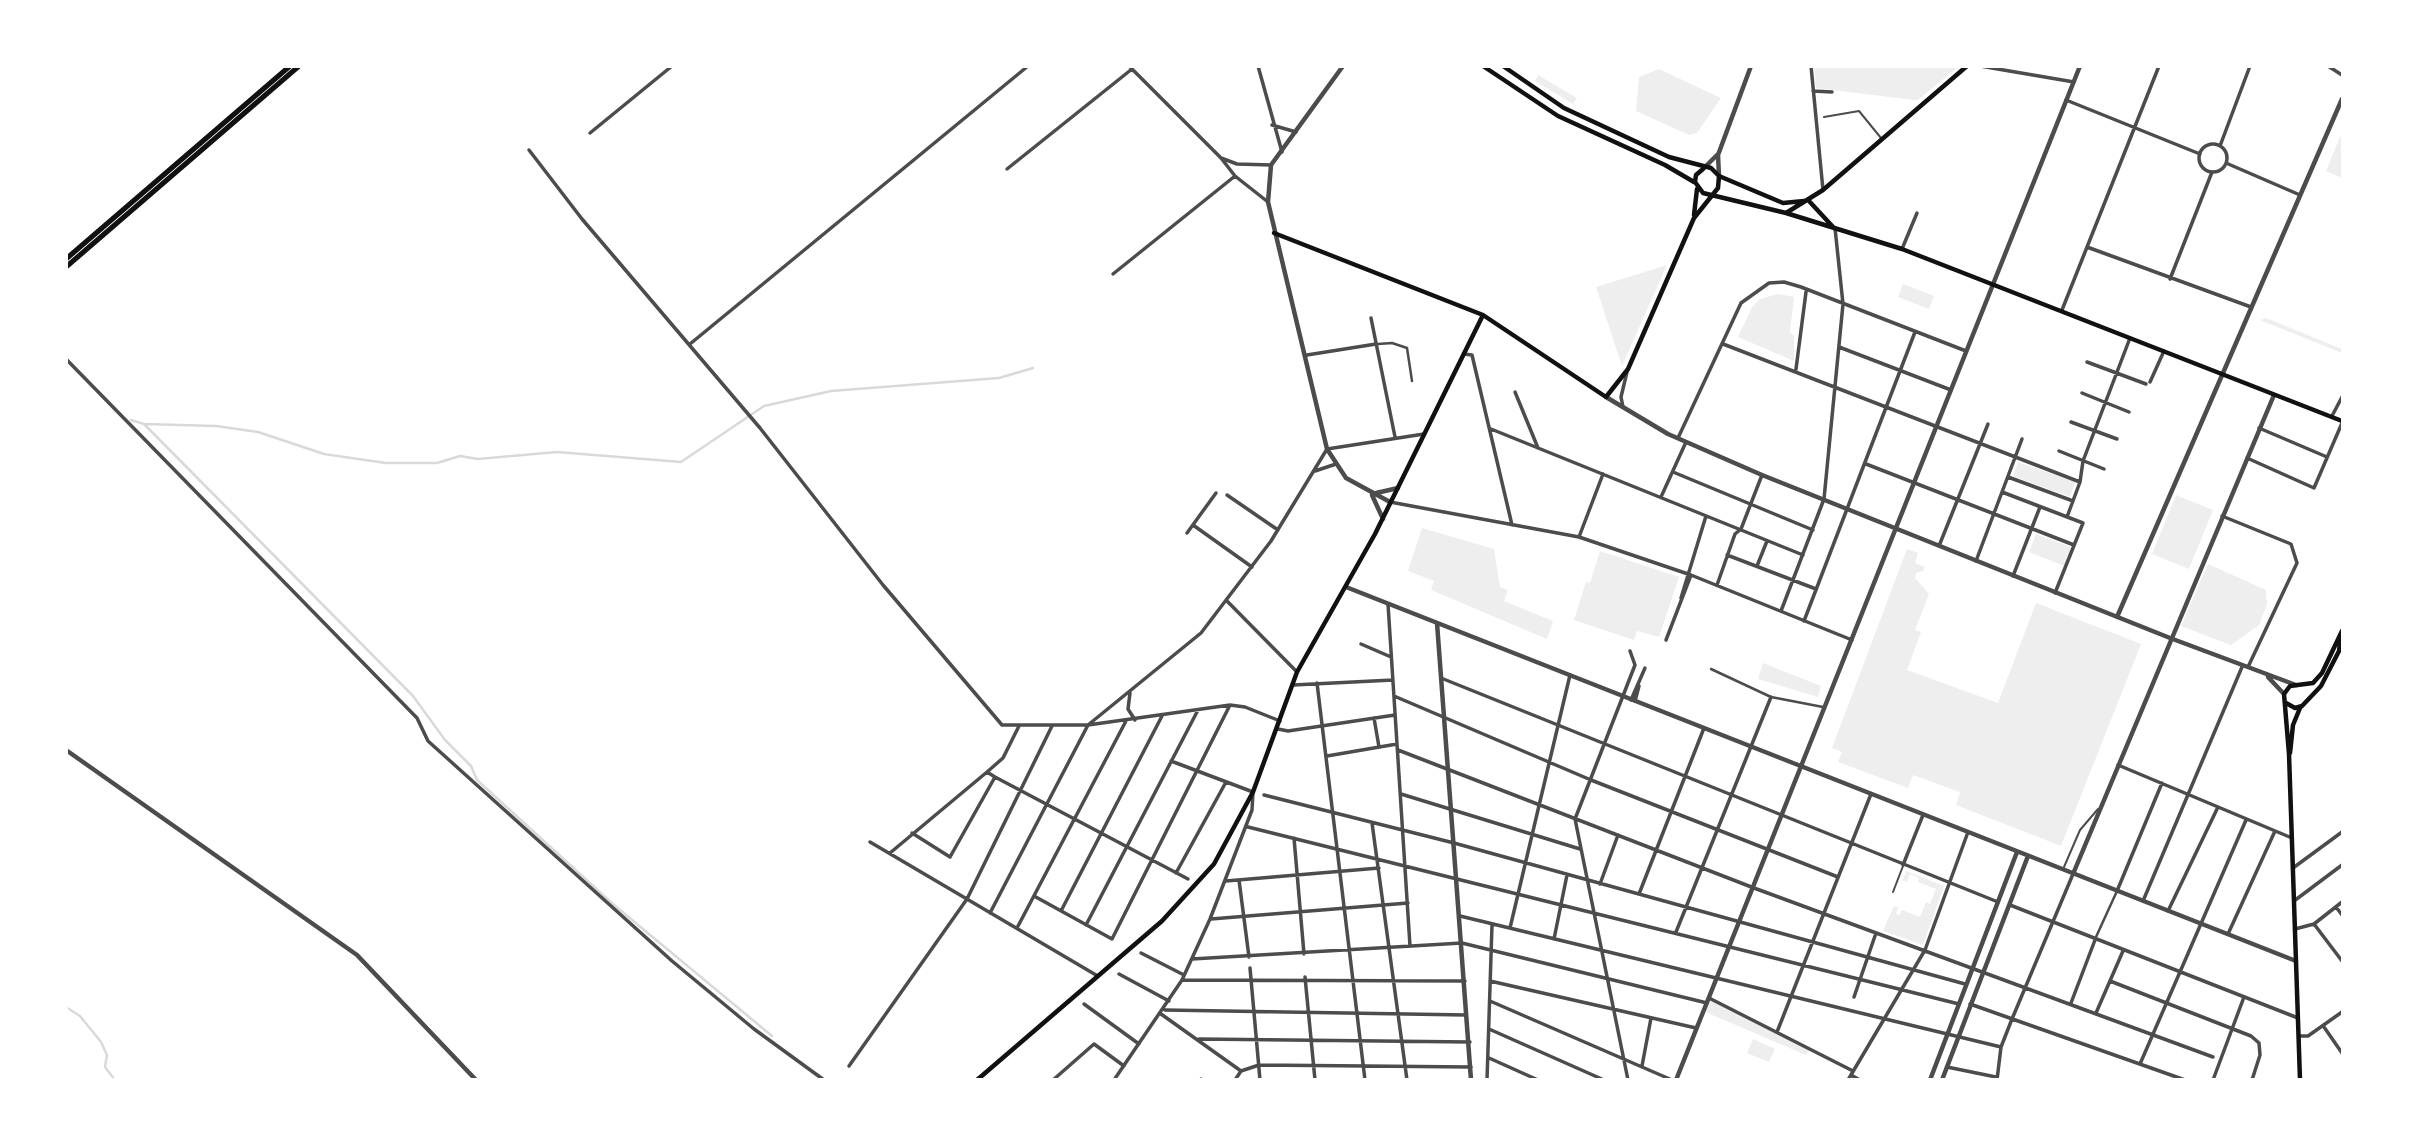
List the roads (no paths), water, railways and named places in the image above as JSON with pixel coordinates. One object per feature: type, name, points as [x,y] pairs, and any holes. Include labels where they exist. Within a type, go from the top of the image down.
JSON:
[{"type":"highway","points":[[66,259],[290,66]]},
{"type":"highway","points":[[66,267],[299,66]]},
{"type":"main road","points":[[1483,66],[1558,116],[1655,160],[1696,185],[1703,193],[1786,213],[1902,249],[2343,422]]},
{"type":"main road","points":[[1503,66],[1564,107],[1668,158],[1715,170],[1719,176],[1783,203],[1808,201],[1835,228]]},
{"type":"main road","points":[[1786,213],[1824,190],[1967,66]]},
{"type":"main road","points":[[1694,218],[1698,172],[1704,168]]},
{"type":"main road","points":[[1274,233],[1483,316],[1606,397],[1628,369],[1694,218],[1711,193],[1718,188],[1719,176]]},
{"type":"main road","points":[[977,1080],[1162,921],[1214,864],[1253,792],[1297,672],[1383,519],[1483,316]]},
{"type":"main road","points":[[2289,754],[2295,716],[2306,699],[2328,677],[2341,652],[2342,632]]},
{"type":"main road","points":[[2300,1080],[2289,754],[2284,694],[2287,688],[2313,682],[2322,673],[2342,632]]},
{"type":"main road","points":[[2297,685],[2305,692],[2306,699]]},
{"type":"main road","points":[[2286,703],[2295,708],[2302,706]]},
{"type":"street","points":[[590,133],[672,66]]},
{"type":"street","points":[[690,344],[1028,66]]},
{"type":"street","points":[[1258,66],[1272,125],[1282,152]]},
{"type":"street","points":[[1343,66],[1270,165],[1268,202],[1307,355],[1327,449],[1346,478],[1390,502],[1579,537],[1689,574],[1852,640]]},
{"type":"street","points":[[1719,176],[1718,155],[1751,66]]},
{"type":"street","points":[[1811,66],[1824,190]]},
{"type":"street","points":[[1980,66],[2074,82]]},
{"type":"street","points":[[1490,1001],[1674,1080],[1783,816],[2080,66]]},
{"type":"street","points":[[2062,310],[2159,66]]},
{"type":"street","points":[[2220,146],[2250,66]]},
{"type":"street","points":[[2328,66],[2343,75]]},
{"type":"street","points":[[1007,169],[1131,68],[1221,158],[1235,176],[1268,202]]},
{"type":"street","points":[[1813,91],[1832,92]]},
{"type":"street","points":[[2117,617],[2343,99]]},
{"type":"street","points":[[2066,100],[2200,154]]},
{"type":"street","points":[[1272,125],[1296,132]]},
{"type":"street","points":[[2208,145],[2220,146],[2226,153],[2226,163],[2220,170],[2212,172],[2201,166],[2200,154],[2208,145]]},
{"type":"street","points":[[529,150],[582,219],[760,428],[995,720],[1002,725],[1019,726],[1088,725],[1230,705],[1280,721]]},
{"type":"street","points":[[1704,168],[1718,155]]},
{"type":"street","points":[[1221,158],[1237,164],[1270,165]]},
{"type":"street","points":[[2226,163],[2300,195]]},
{"type":"street","points":[[2170,279],[2212,172]]},
{"type":"street","points":[[1113,274],[1235,176]]},
{"type":"street","points":[[1902,249],[1917,213]]},
{"type":"street","points":[[1782,611],[1824,499],[1843,303],[1835,228]]},
{"type":"street","points":[[2087,247],[2251,307]]},
{"type":"street","points":[[1678,438],[1741,303],[1769,283],[1784,282],[1967,352]]},
{"type":"street","points":[[1796,369],[1806,291]]},
{"type":"street","points":[[1371,318],[1395,437]]},
{"type":"street","points":[[1804,621],[1915,331]]},
{"type":"street","points":[[2067,517],[2080,482],[2084,461],[2130,337]]},
{"type":"street","points":[[1307,355],[1392,342],[1407,348],[1412,381]]},
{"type":"street","points":[[1722,344],[1796,369],[1937,428],[2080,482]]},
{"type":"street","points":[[1839,347],[1952,390]]},
{"type":"street","points":[[2087,362],[2148,383],[2164,351]]},
{"type":"street","points":[[1464,354],[1472,355],[1512,525]]},
{"type":"street","points":[[66,359],[417,718],[428,741],[671,961],[824,1080]]},
{"type":"street","points":[[1623,407],[1621,397],[1628,369]]},
{"type":"street","points":[[1515,392],[1538,448]]},
{"type":"street","points":[[2082,393],[2129,412]]},
{"type":"street","points":[[1947,1067],[1997,1078],[2001,1048],[2012,1019],[2274,395]]},
{"type":"street","points":[[1606,397],[1678,438],[1762,475],[2268,677],[2297,685]]},
{"type":"street","points":[[2331,417],[2343,397]]},
{"type":"street","points":[[2071,422],[2117,439]]},
{"type":"street","points":[[2246,458],[2314,488],[2343,422]]},
{"type":"street","points":[[1938,546],[1988,424]]},
{"type":"street","points":[[2259,428],[2328,457]]},
{"type":"street","points":[[1491,429],[1803,555]]},
{"type":"street","points":[[990,913],[1088,725],[1201,633],[1278,530],[1327,449],[1424,434]]},
{"type":"street","points":[[1976,561],[2022,439]]},
{"type":"street","points":[[1661,497],[1686,441]]},
{"type":"street","points":[[2059,451],[2104,469]]},
{"type":"street","points":[[1313,471],[1336,464]]},
{"type":"street","points":[[1866,464],[2074,545]]},
{"type":"street","points":[[1673,472],[1813,530]]},
{"type":"street","points":[[1579,537],[1603,474]]},
{"type":"street","points":[[1717,585],[1735,534],[1741,529],[1762,475]]},
{"type":"street","points":[[2008,477],[2073,501]]},
{"type":"street","points":[[1372,494],[1398,488]]},
{"type":"street","points":[[2002,492],[2083,523],[2056,593]]},
{"type":"street","points":[[1187,533],[1216,493]]},
{"type":"street","points":[[1372,494],[1383,519]]},
{"type":"street","points":[[1227,495],[1278,530]]},
{"type":"street","points":[[2013,576],[2040,507]]},
{"type":"street","points":[[1666,640],[1706,515]]},
{"type":"street","points":[[2143,901],[2187,794],[2245,667],[2297,563],[2291,544],[2222,516]]},
{"type":"street","points":[[1193,525],[1252,567]]},
{"type":"street","points":[[1757,566],[1767,541]]},
{"type":"street","points":[[1727,555],[1816,589]]},
{"type":"street","points":[[1346,587],[2296,961]]},
{"type":"street","points":[[1226,600],[1297,672]]},
{"type":"street","points":[[1388,604],[1410,946]]},
{"type":"street","points":[[1437,623],[1471,1080]]},
{"type":"street","points":[[1361,644],[1391,657]]},
{"type":"street","points":[[1628,1080],[1575,819],[1635,665],[1630,651]]},
{"type":"street","points":[[1633,700],[1646,668]]},
{"type":"street","points":[[1711,669],[1771,697],[1826,708]]},
{"type":"street","points":[[1510,928],[1570,676]]},
{"type":"street","points":[[2268,677],[2284,694]]},
{"type":"street","points":[[1441,678],[1998,902]]},
{"type":"street","points":[[1293,685],[1393,680]]},
{"type":"street","points":[[1317,683],[1365,1080]]},
{"type":"street","points":[[1130,691],[1128,709],[1135,720]]},
{"type":"street","points":[[1394,696],[1591,780],[1838,877]]},
{"type":"street","points":[[1676,932],[1771,697]]},
{"type":"street","points":[[1034,896],[1112,939],[1230,705]]},
{"type":"street","points":[[1086,925],[1198,710]]},
{"type":"street","points":[[1278,729],[1288,731],[1395,715]]},
{"type":"street","points":[[1061,911],[1161,716]]},
{"type":"street","points":[[1374,717],[1379,747]]},
{"type":"street","points":[[1017,928],[1126,721]]},
{"type":"street","points":[[890,853],[1003,758],[1019,726]]},
{"type":"street","points":[[849,1066],[967,899],[1052,726]]},
{"type":"street","points":[[1639,894],[1704,729]]},
{"type":"street","points":[[1327,756],[1397,744]]},
{"type":"street","points":[[66,750],[357,955],[476,1080]]},
{"type":"street","points":[[1398,750],[1754,888],[1972,969],[2027,986],[2213,1057]]},
{"type":"street","points":[[1114,1080],[1182,981],[1248,827],[1253,792],[1171,761]]},
{"type":"street","points":[[2118,765],[2292,838]]},
{"type":"street","points":[[987,772],[1188,879]]},
{"type":"street","points":[[912,833],[950,857],[995,777]]},
{"type":"street","points":[[1176,873],[1226,782]]},
{"type":"street","points":[[2071,1003],[2162,783]]},
{"type":"street","points":[[1400,793],[1580,849]]},
{"type":"street","points":[[1777,1032],[1871,794]]},
{"type":"street","points":[[1264,795],[1454,843],[1965,984]]},
{"type":"street","points":[[2168,911],[2218,807]]},
{"type":"street","points":[[1903,865],[1923,815]]},
{"type":"street","points":[[2140,1064],[2246,820]]},
{"type":"street","points":[[1371,823],[1407,1080]]},
{"type":"street","points":[[1248,827],[1959,1003]]},
{"type":"street","points":[[2228,934],[2275,831]]},
{"type":"street","points":[[1851,1075],[1925,950],[1968,832]]},
{"type":"street","points":[[2293,868],[2343,832]]},
{"type":"street","points":[[1600,884],[1618,835]]},
{"type":"street","points":[[1294,838],[1304,954]]},
{"type":"street","points":[[870,842],[1096,975]]},
{"type":"street","points":[[1930,1080],[2017,852]]},
{"type":"street","points":[[1942,1080],[2028,856]]},
{"type":"street","points":[[2294,901],[2343,865]]},
{"type":"street","points":[[1226,881],[1379,868]]},
{"type":"street","points":[[1554,939],[1567,875]]},
{"type":"street","points":[[1239,880],[1249,957]]},
{"type":"street","points":[[2295,929],[2314,924],[2343,902]]},
{"type":"street","points":[[1210,919],[1408,903]]},
{"type":"street","points":[[2009,905],[2298,1018]]},
{"type":"street","points":[[2336,907],[2343,915]]},
{"type":"street","points":[[1460,916],[2001,1048]]},
{"type":"street","points":[[2314,924],[2343,961]]},
{"type":"street","points":[[1487,1080],[1492,925]]},
{"type":"street","points":[[1854,996],[1876,933]]},
{"type":"street","points":[[1192,959],[1462,943],[1607,980],[1708,1001],[1777,1032],[1860,1080]]},
{"type":"street","points":[[2096,1013],[2123,951]]},
{"type":"street","points":[[1141,953],[1184,975]]},
{"type":"street","points":[[1250,968],[1260,1080]]},
{"type":"street","points":[[1119,974],[1169,1001]]},
{"type":"street","points":[[1305,979],[1315,1080]]},
{"type":"street","points":[[1182,981],[1465,981]]},
{"type":"street","points":[[1490,981],[1696,1028]]},
{"type":"street","points":[[2110,981],[2233,1028],[2259,1042],[2260,1055],[2252,1080]]},
{"type":"street","points":[[2213,1080],[2244,997]]},
{"type":"street","points":[[1084,1004],[1139,1044]]},
{"type":"street","points":[[1970,1004],[2185,1080]]},
{"type":"street","points":[[1162,1012],[1468,1015]]},
{"type":"street","points":[[1162,1012],[1241,1070]]},
{"type":"street","points":[[2299,1036],[2308,1036],[2343,1012]]},
{"type":"street","points":[[1642,1066],[1651,1018]]},
{"type":"street","points":[[2324,1027],[2343,1053]]},
{"type":"street","points":[[1489,1029],[1604,1080]]},
{"type":"street","points":[[1199,1039],[1470,1042]]},
{"type":"street","points":[[1053,1080],[1094,1044],[1124,1066]]},
{"type":"street","points":[[1488,1057],[1538,1080]]},
{"type":"street","points":[[1235,1080],[1241,1070],[1259,1065],[1471,1067]]},
{"type":"lane","points":[[1824,117],[1859,111],[1881,138]]},
{"type":"lane","points":[[2063,870],[2080,830],[2101,805]]},
{"type":"lane","points":[[1893,892],[1903,865]]},
{"type":"waterway","points":[[144,424],[216,426],[258,432],[324,454],[386,463],[437,463],[460,456],[478,459],[557,452],[681,462],[764,406],[831,391],[999,378],[1033,368]]},
{"type":"waterway","points":[[131,420],[144,424],[413,696],[445,740],[471,766],[477,780],[614,905],[772,1036]]},
{"type":"waterway","points":[[66,1007],[80,1016],[101,1042],[107,1055],[105,1067],[115,1080]]}]
